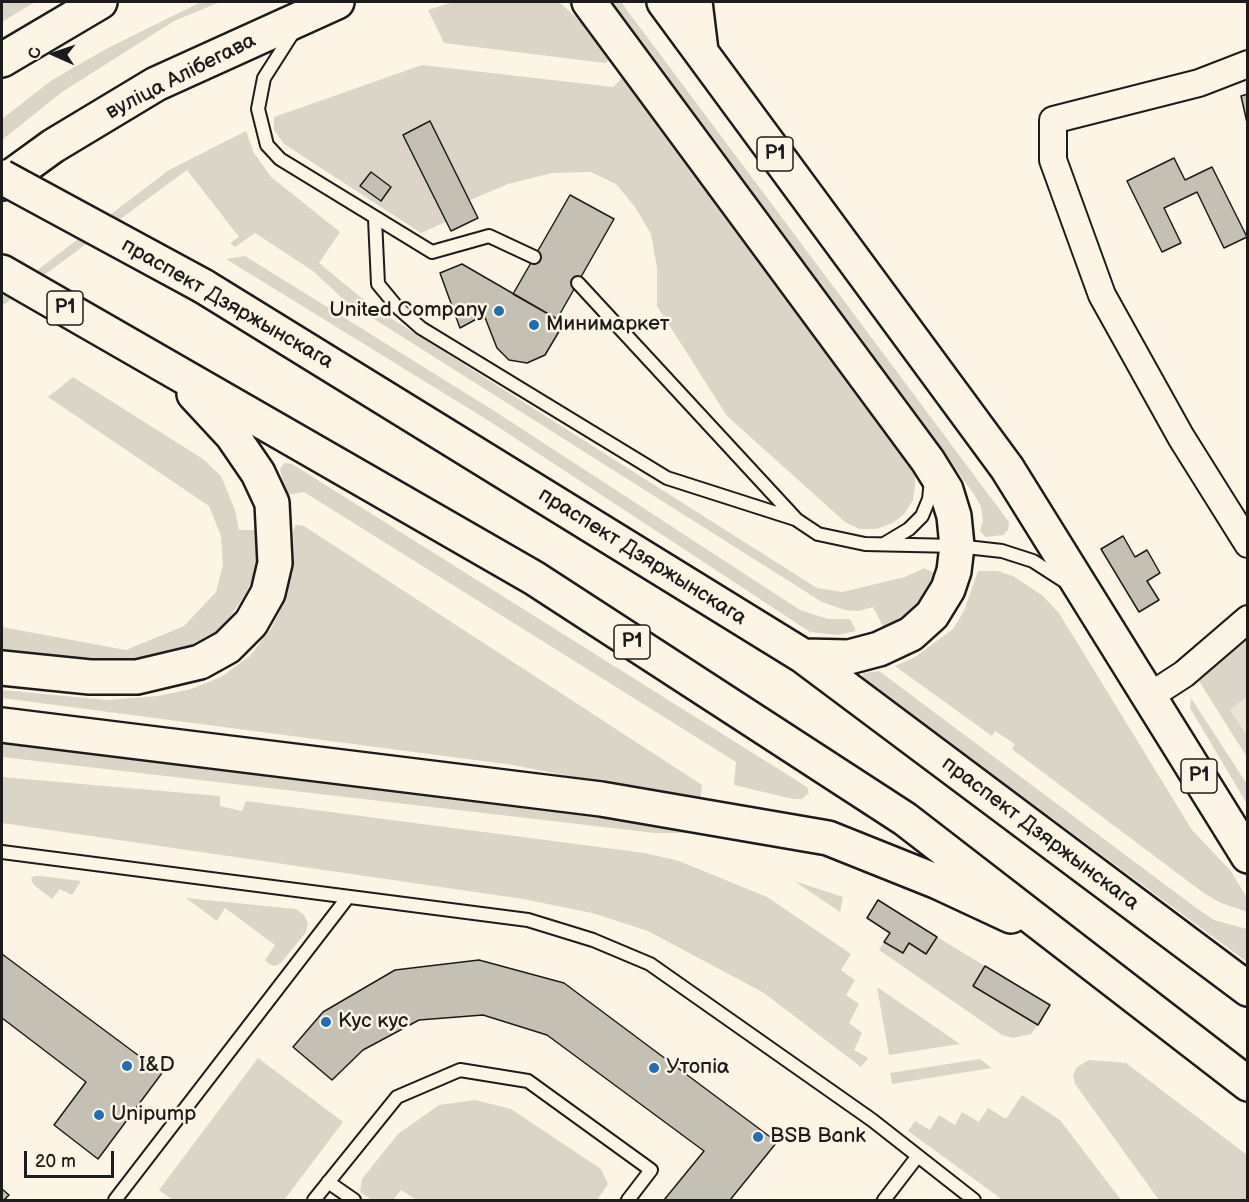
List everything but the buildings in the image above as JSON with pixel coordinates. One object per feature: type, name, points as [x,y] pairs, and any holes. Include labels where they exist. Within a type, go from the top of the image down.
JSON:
[{"type":"main road","points":[[2,60],[100,2]]},
{"type":"main road","points":[[589,2],[928,461],[946,490],[954,516],[957,546],[954,571],[948,589],[932,615],[911,634],[879,649],[849,657],[802,656]]},
{"type":"main road","name":"Р1","points":[[664,2],[1007,468],[1248,856]]},
{"type":"main road","points":[[695,2],[695,20],[701,53]]},
{"type":"main road","name":"вуліца Алібегава","points":[[2,183],[52,146],[156,84],[329,5]]},
{"type":"main road","name":"праспект Дзяржынскага","points":[[2,177],[203,286],[802,656],[1248,990]]},
{"type":"main road","name":"Р1","points":[[2,272],[534,578],[905,819],[1074,947],[1248,1084]]},
{"type":"main road","points":[[2,668],[90,677],[137,677],[174,670],[200,662],[227,647],[251,622],[268,593],[276,563],[272,503],[258,473],[232,435],[170,368]]},
{"type":"main road","points":[[2,725],[601,799],[828,838],[938,882],[1074,947]]},
{"type":"street","points":[[1248,64],[1199,83],[1053,120],[1053,160],[1102,295],[1181,437],[1248,544]]},
{"type":"street","points":[[1150,696],[1184,674],[1248,619]]},
{"type":"lane","points":[[329,5],[293,32],[264,78],[258,109],[261,129],[267,145],[279,159],[432,252],[489,236],[534,257]]},
{"type":"lane","points":[[375,219],[378,284],[397,307],[421,328],[667,478],[796,520],[818,534],[843,541],[957,546],[1002,551],[1033,561],[1093,604]]},
{"type":"lane","points":[[578,283],[796,520]]},
{"type":"lane","points":[[884,544],[909,529],[922,516],[929,498],[931,480],[928,461]]},
{"type":"lane","points":[[2,852],[528,920],[593,940],[650,964],[872,1120],[974,1200]]},
{"type":"lane","points":[[115,1200],[348,897]]},
{"type":"lane","points":[[314,1200],[397,1097],[460,1070],[528,1081],[651,1170],[628,1200]]},
{"type":"lane","points":[[884,1200],[917,1157]]},
{"type":"lane","points":[[328,1182],[354,1200]]},
{"type":"shaded area","points":[[2,2],[35,2],[2,22]]},
{"type":"shaded area","points":[[201,2],[220,2],[174,21],[62,92],[2,140],[2,119],[52,80],[108,48]]},
{"type":"shaded area","points":[[453,2],[559,2],[588,28],[612,58],[605,63],[444,43],[428,10]]},
{"type":"shaded area","points":[[609,2],[621,2],[1009,522],[1008,530],[1003,535],[986,537],[980,531],[983,521],[981,507],[974,494]]},
{"type":"shaded area","points":[[422,65],[613,87],[622,78],[908,461],[915,476],[915,487],[913,500],[905,513],[893,523],[876,529],[859,529],[845,522],[727,416],[657,306],[657,268],[651,234],[635,207],[616,184],[591,172],[552,173],[508,184],[447,210],[450,220],[421,233],[284,144],[274,130],[274,117]]},
{"type":"shaded area","points":[[246,131],[254,153],[271,177],[340,232],[319,263],[370,305],[817,588],[842,592],[905,577],[924,568],[934,573],[937,581],[925,605],[886,632],[873,607],[858,611],[845,610],[822,602],[344,300],[313,271],[255,233],[235,247],[230,243],[239,237],[187,170],[2,306],[2,297],[169,170]]},
{"type":"shaded area","points":[[245,256],[496,412],[800,610],[828,619],[850,619],[856,631],[838,635],[810,632],[489,421],[226,259]]},
{"type":"shaded area","points":[[73,377],[203,459],[221,476],[235,510],[239,530],[255,530],[258,552],[255,575],[245,595],[220,631],[199,645],[169,657],[117,664],[2,656],[2,627],[126,650],[184,626],[216,592],[223,565],[221,536],[209,506],[48,397]]},
{"type":"shaded area","points":[[284,463],[292,464],[807,787],[809,793],[802,799],[793,799],[734,785],[736,762],[304,492],[286,495],[280,469]]},
{"type":"shaded area","points":[[296,525],[304,526],[702,785],[700,802],[513,765],[2,698],[2,690],[107,700],[158,696],[191,689],[221,677],[250,656],[272,627],[287,596],[294,560],[293,531]]},
{"type":"shaded area","points":[[978,571],[998,571],[1013,576],[1043,596],[1059,613],[1192,830],[1231,871],[1247,898],[1247,912],[1221,903],[1205,894],[1012,749],[1015,744],[995,731],[992,736],[895,666],[915,657],[953,629],[964,611]]},
{"type":"shaded area","points":[[1241,637],[1247,642],[1247,696],[1230,710],[1247,736],[1247,757],[1197,678]]},
{"type":"shaded area","points":[[1247,643],[1247,747],[1209,686]]},
{"type":"shaded area","points":[[879,671],[1195,907],[1214,920],[1247,929],[1247,962],[862,678],[864,673]]},
{"type":"shaded area","points":[[1191,698],[1247,784],[1247,804],[1190,708]]},
{"type":"shaded area","points":[[2,743],[655,816],[697,825],[691,833],[655,833],[2,757]]},
{"type":"shaded area","points":[[2,777],[220,796],[220,806],[242,811],[246,801],[645,853],[679,861],[767,897],[851,954],[841,970],[855,980],[846,995],[859,1004],[849,1023],[862,1033],[854,1050],[868,1058],[861,1067],[764,993],[648,931],[592,913],[523,899],[2,823]]},
{"type":"shaded area","points":[[34,876],[81,881],[72,895],[60,889],[52,899],[34,885],[31,879]]},
{"type":"shaded area","points":[[794,881],[843,897],[840,912]]},
{"type":"shaded area","points":[[186,898],[296,909],[304,915],[308,923],[306,932],[281,963],[275,966],[265,960],[275,945],[225,908],[217,921]]},
{"type":"shaded area","points":[[937,937],[985,966],[973,986],[1038,1025],[1031,1034],[1013,1038],[1002,1035],[879,950],[884,942],[903,953],[909,943],[926,954]]},
{"type":"shaded area","points":[[877,987],[960,1044],[889,1055]]},
{"type":"shaded area","points":[[258,1058],[343,1122],[284,1200],[173,1200],[159,1190]]},
{"type":"shaded area","points":[[980,1059],[992,1068],[892,1084],[890,1073]]},
{"type":"shaded area","points":[[1089,1060],[1126,1063],[1247,1155],[1247,1200],[1159,1200],[1075,1084],[1073,1075],[1077,1067]]},
{"type":"shaded area","points":[[1022,1095],[1060,1120],[1121,1200],[1003,1200],[908,1131],[915,1121],[930,1130],[939,1115],[955,1125],[962,1112],[979,1122],[988,1108],[1006,1119]]},
{"type":"shaded area","points":[[475,1100],[511,1109],[601,1169],[608,1184],[597,1200],[417,1200],[401,1190],[393,1200],[372,1200],[360,1192],[362,1179],[398,1134],[439,1105]]},
{"type":"place","name":"United Company","points":[[499,311]]},
{"type":"place","name":"Минимаркет","points":[[534,325]]},
{"type":"place","name":"Кус кус","points":[[326,1022]]},
{"type":"place","name":"I&D","points":[[127,1066]]},
{"type":"place","name":"Утопiа","points":[[654,1068]]},
{"type":"place","name":"Unipump","points":[[99,1115]]},
{"type":"place","name":"BSB Bank","points":[[758,1137]]}]
